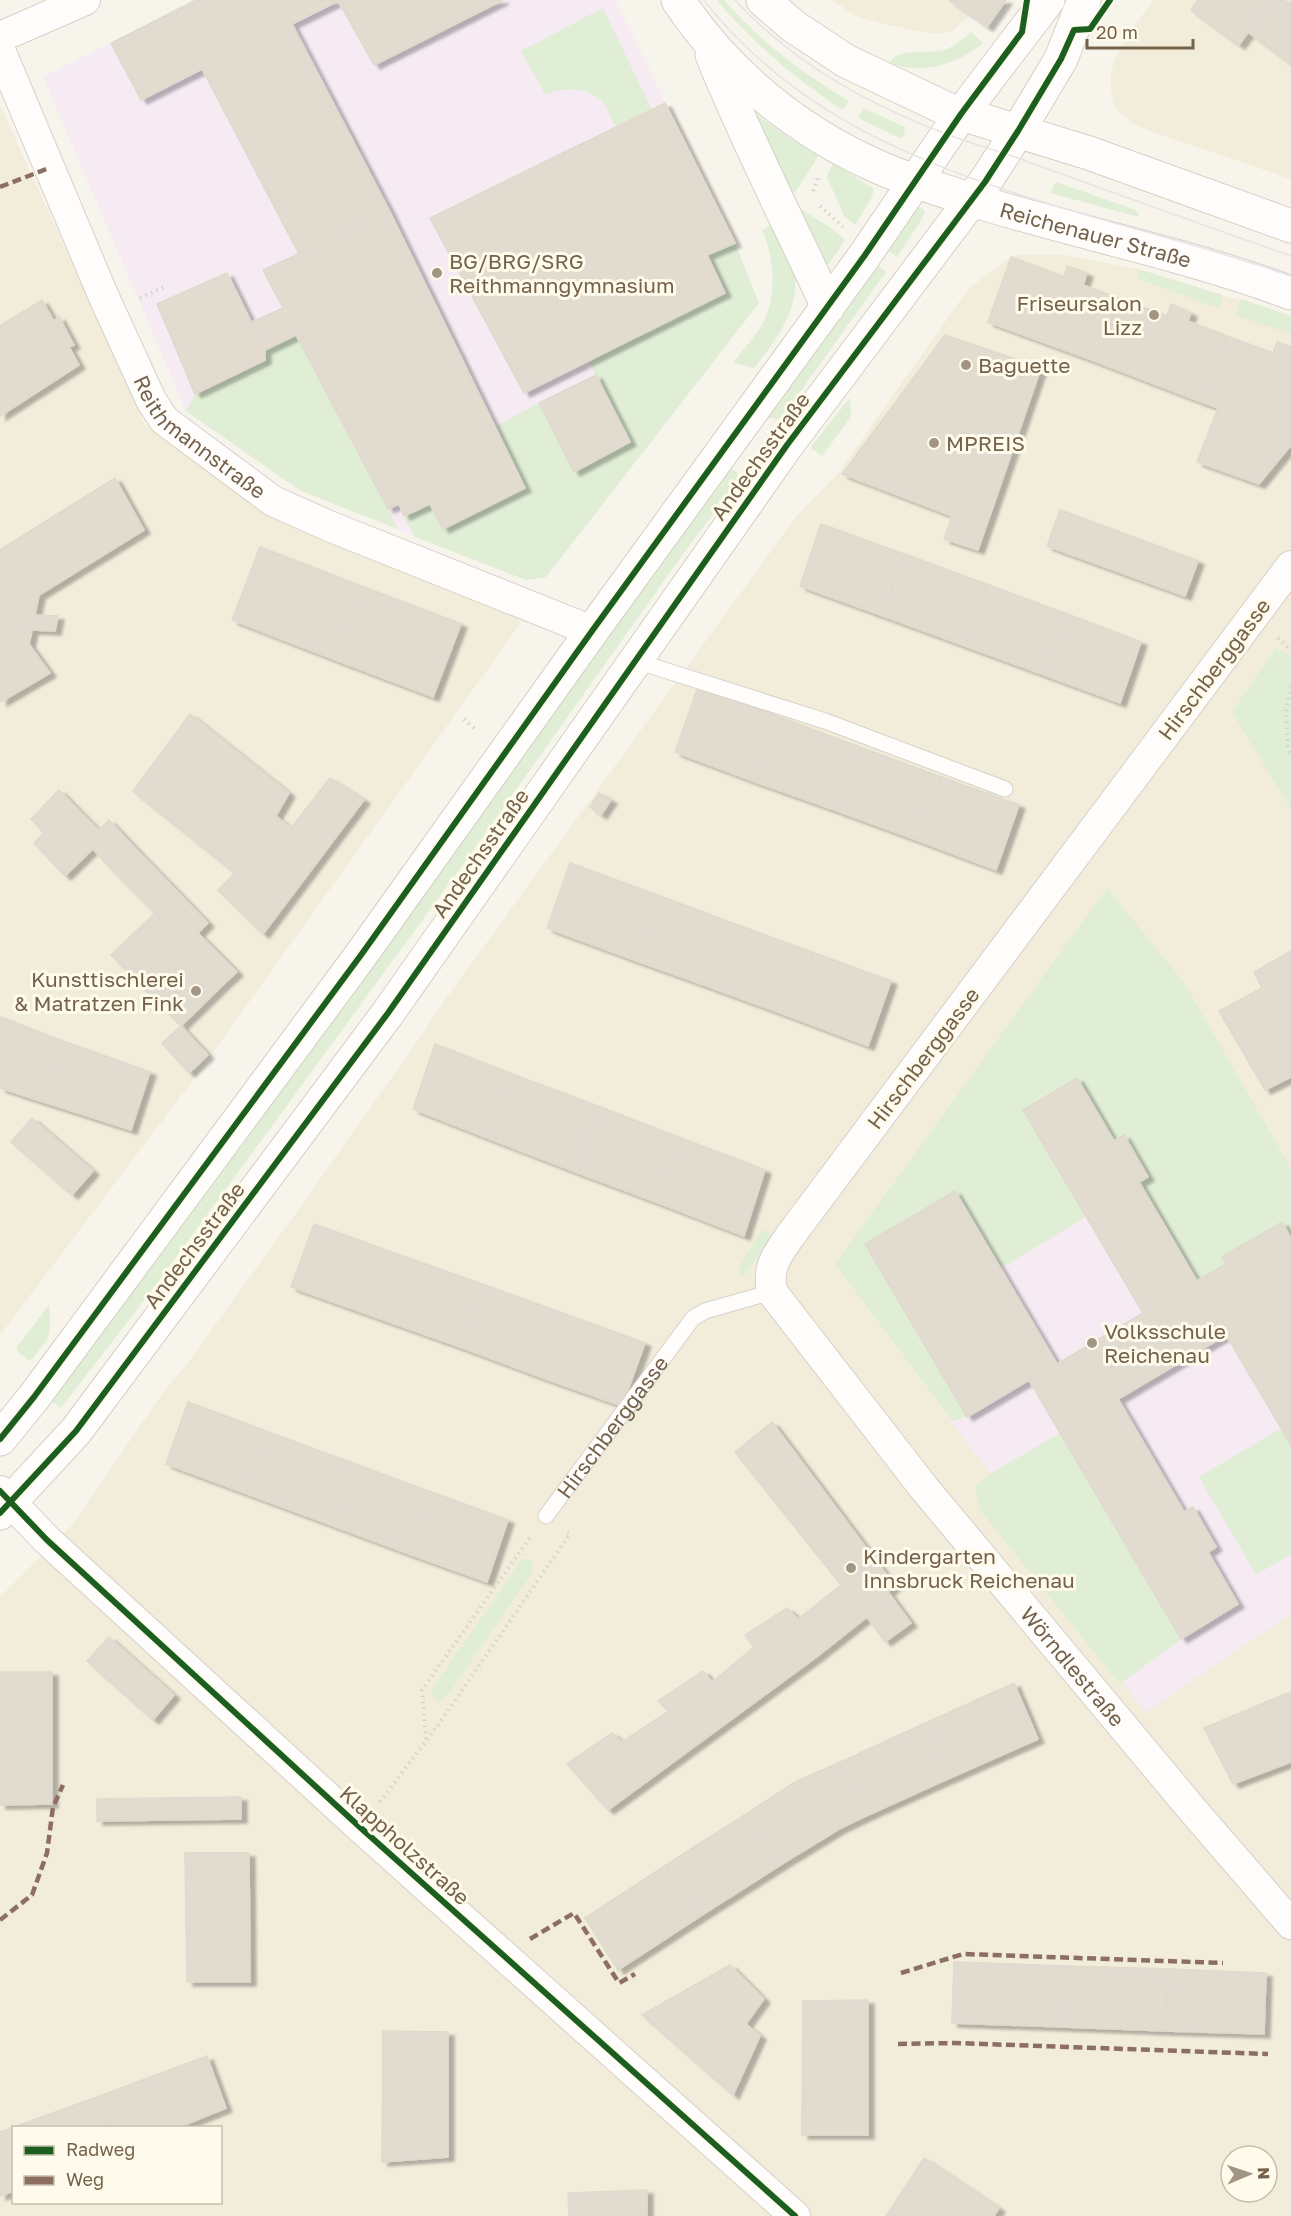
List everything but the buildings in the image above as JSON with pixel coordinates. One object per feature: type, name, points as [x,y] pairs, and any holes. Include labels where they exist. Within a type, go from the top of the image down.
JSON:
[{"type":"street","points":[[0,37],[85,0]]},
{"type":"street","name":"Reichenauer Straße","points":[[678,0],[705,37],[763,96],[811,131],[867,162],[916,182],[1026,217],[1213,268],[1291,293]]},
{"type":"street","points":[[763,0],[793,26],[846,61],[910,93],[961,114],[1089,153],[1291,226]]},
{"type":"street","name":"Andechsstraße","points":[[0,1439],[34,1397],[361,955],[592,631],[828,307],[961,114],[1048,0]]},
{"type":"street","name":"Andechsstraße","points":[[4,1502],[76,1431],[388,1013],[787,445],[971,199],[1018,131],[1061,59],[1084,0]]},
{"type":"street","points":[[705,37],[736,113],[828,307]]},
{"type":"street","name":"Reithmannstraße","points":[[0,50],[103,295],[151,400],[164,420],[273,501],[329,526],[592,631]]},
{"type":"street","points":[[748,417],[787,445]]},
{"type":"street","name":"Hirschberggasse","points":[[772,1292],[769,1276],[776,1257],[790,1236],[1291,566]]},
{"type":"street","name":"Wörndlestraße","points":[[772,1292],[924,1488],[1191,1808],[1291,1924]]},
{"type":"street","name":"Klappholzstraße","points":[[4,1502],[362,1829],[795,2216]]},
{"type":"lane","points":[[636,661],[825,721],[1005,789]]},
{"type":"lane","name":"Hirschberggasse","points":[[543,1521],[693,1318],[705,1311],[772,1292]]},
{"type":"path","points":[[819,205],[845,229]]},
{"type":"path","points":[[138,299],[164,287]]},
{"type":"path","points":[[1291,686],[1286,711],[1288,749],[1291,754]]},
{"type":"path","points":[[464,719],[476,730]]},
{"type":"path","points":[[427,1740],[422,1690],[522,1547],[543,1521]]},
{"type":"shaded area","name":"BG/BRG/SRG Reithmanngymnasium","points":[[196,0],[615,0],[735,243],[759,303],[546,577],[526,580],[301,491],[186,411],[43,77]]},
{"type":"shaded area","points":[[832,0],[1006,0],[987,27],[970,15],[952,31],[934,34],[856,16]]},
{"type":"shaded area","points":[[1153,0],[1291,0],[1291,179],[1155,133],[1132,123],[1120,113],[1114,104],[1111,91],[1111,73],[1115,59],[1128,35]]},
{"type":"shaded area","points":[[0,105],[145,424],[285,521],[516,608],[520,624],[191,1083],[0,1335]]},
{"type":"shaded area","points":[[1013,255],[1066,255],[1138,269],[1291,316],[1291,2216],[0,2216],[0,1597],[72,1525],[166,1388],[184,1368],[437,1011],[795,518],[839,472],[969,288]]},
{"type":"shaded area","name":"Volksschule Reichenau","points":[[1107,888],[1183,981],[1291,1168],[1291,1614],[1146,1712],[979,1509],[975,1486],[990,1474],[835,1264]]},
{"type":"green space","points":[[716,0],[724,0],[782,55],[849,101],[843,110],[776,60]]},
{"type":"green space","points":[[603,8],[652,110],[615,126],[607,109],[595,95],[581,90],[560,90],[545,94],[521,51]]},
{"type":"green space","points":[[971,32],[983,43],[973,51],[950,62],[926,68],[889,63],[901,54],[947,49]]},
{"type":"green space","points":[[863,108],[905,127],[904,136],[900,138],[858,118]]},
{"type":"green space","points":[[753,112],[792,140],[819,155],[797,190],[789,195]]},
{"type":"green space","points":[[833,163],[874,189],[872,197],[855,225],[844,216],[827,177]]},
{"type":"green space","points":[[1056,182],[1133,209],[1139,213],[1139,217],[1050,193]]},
{"type":"green space","points":[[919,207],[925,211],[923,217],[897,257],[885,248]]},
{"type":"green space","points":[[800,209],[831,228],[845,240],[829,264],[825,264],[797,210]]},
{"type":"green space","points":[[777,222],[794,266],[796,281],[794,295],[786,321],[754,368],[733,363],[766,317],[771,296],[772,273],[769,250],[762,230]]},
{"type":"green space","points":[[735,243],[759,303],[546,577],[526,580],[415,537],[404,516],[430,504],[443,529],[525,488],[495,426],[539,403],[574,471],[629,443],[588,360],[725,293],[707,255]]},
{"type":"green space","points":[[874,262],[886,272],[782,417],[769,418],[768,414]]},
{"type":"green space","points":[[1138,269],[1222,295],[1222,302],[1218,308],[1144,281],[1138,278]]},
{"type":"green space","points":[[1241,299],[1291,316],[1291,334],[1237,316]]},
{"type":"green space","points":[[296,335],[398,529],[301,491],[186,411],[195,394],[265,360],[265,350]]},
{"type":"green space","points":[[850,398],[851,417],[822,456],[812,449],[812,445]]},
{"type":"green space","points":[[726,469],[737,472],[738,481],[683,554],[467,859],[152,1290],[61,1408],[49,1399]]},
{"type":"green space","points":[[1276,648],[1291,656],[1291,809],[1232,712]]},
{"type":"green space","points":[[1107,888],[1183,981],[1291,1168],[1291,1238],[1222,1257],[1226,1264],[1197,1281],[1139,1182],[1148,1177],[1124,1136],[1114,1141],[1077,1078],[1024,1110],[1086,1217],[1001,1268],[955,1191],[887,1231],[946,1333],[925,1346],[967,1417],[952,1421],[835,1264]]},
{"type":"green space","points":[[763,1229],[772,1235],[744,1276],[741,1276],[740,1265]]},
{"type":"green space","points":[[49,1305],[48,1336],[30,1361],[17,1351],[17,1347]]},
{"type":"green space","points":[[1281,1428],[1291,1445],[1291,1554],[1256,1575],[1199,1477]]},
{"type":"green space","points":[[1060,1433],[1181,1639],[1120,1684],[979,1509],[975,1486],[990,1474]]},
{"type":"green space","points":[[522,1559],[529,1559],[533,1563],[530,1576],[452,1689],[443,1699],[439,1701],[434,1699],[431,1694],[432,1689]]},
{"type":"tram line","points":[[704,0],[761,61],[826,110],[898,148],[974,179],[1053,205],[1214,251],[1291,276]]},
{"type":"tram line","points":[[735,0],[759,24],[810,64],[837,82],[895,113],[957,138],[1291,256]]},
{"type":"marked path","points":[[0,187],[49,168]]},
{"type":"marked path","points":[[0,1920],[32,1895],[47,1853],[53,1807],[63,1785]]},
{"type":"marked path","points":[[530,1939],[574,1913],[619,1983],[635,1974]]},
{"type":"marked path","points":[[901,1973],[963,1954],[1223,1963]]},
{"type":"marked path","points":[[898,2044],[955,2043],[1268,2054]]},
{"type":"cycle path","points":[[0,1439],[34,1397],[361,955],[592,631],[865,255],[961,114],[1022,32],[1027,0]]},
{"type":"cycle path","points":[[0,1513],[76,1431],[388,1013],[787,445],[985,182],[1061,59],[1074,30],[1090,29],[1110,0]]},
{"type":"cycle path","points":[[0,1491],[47,1540],[362,1829],[795,2216]]},
{"type":"place","name":"BG/BRG/SRG Reithmanngymnasium","points":[[437,273]]},
{"type":"place","name":"Friseursalon Lizz","points":[[1154,315]]},
{"type":"place","name":"Baguette","points":[[966,365]]},
{"type":"place","name":"MPREIS","points":[[934,443]]},
{"type":"place","name":"Kunsttischlerei & Matratzen Fink","points":[[196,991]]},
{"type":"place","name":"Volksschule Reichenau","points":[[1092,1343]]},
{"type":"place","name":"Kindergarten Innsbruck Reichenau","points":[[851,1568]]}]
